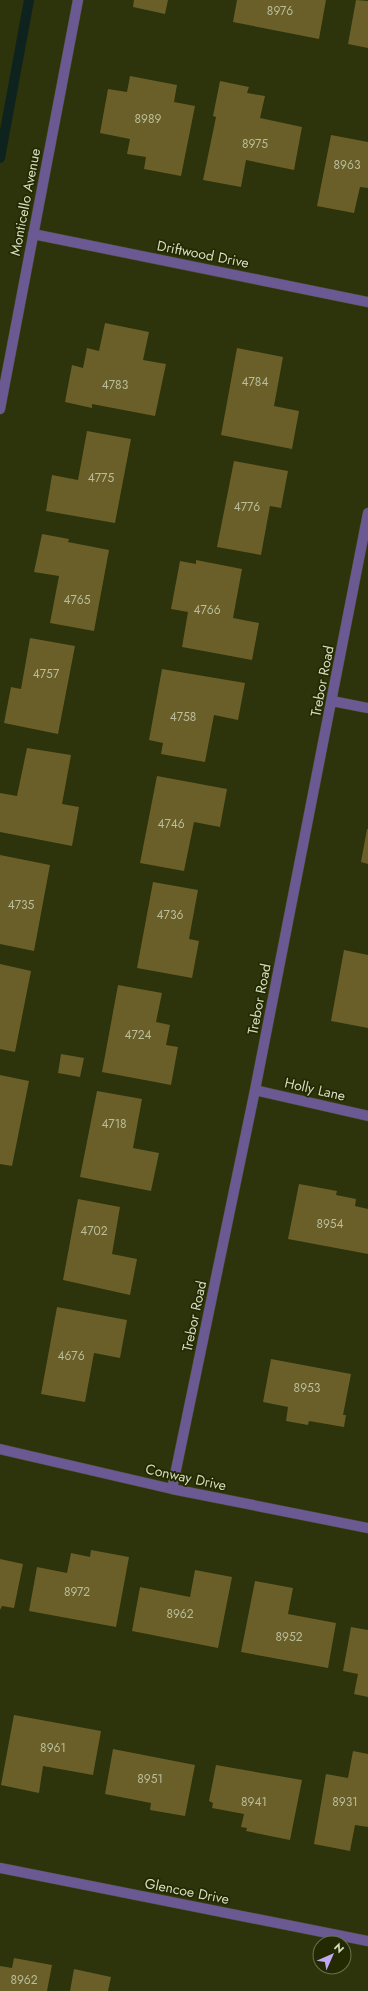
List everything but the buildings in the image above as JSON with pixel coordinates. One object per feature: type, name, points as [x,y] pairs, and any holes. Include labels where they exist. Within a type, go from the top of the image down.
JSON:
[{"type":"street","name":"Monticello Avenue","points":[[0,409],[78,0]]},
{"type":"street","name":"Driftwood Drive","points":[[33,234],[368,302]]},
{"type":"street","name":"Trebor Road","points":[[172,1488],[255,1090],[368,513]]},
{"type":"street","points":[[332,701],[368,708]]},
{"type":"street","name":"Holly Lane","points":[[255,1090],[368,1116]]},
{"type":"street","name":"Conway Drive","points":[[0,1449],[172,1488],[368,1528]]},
{"type":"street","name":"Glencoe Drive","points":[[0,1868],[368,1941]]},
{"type":"waterway","points":[[0,158],[29,0]]}]
